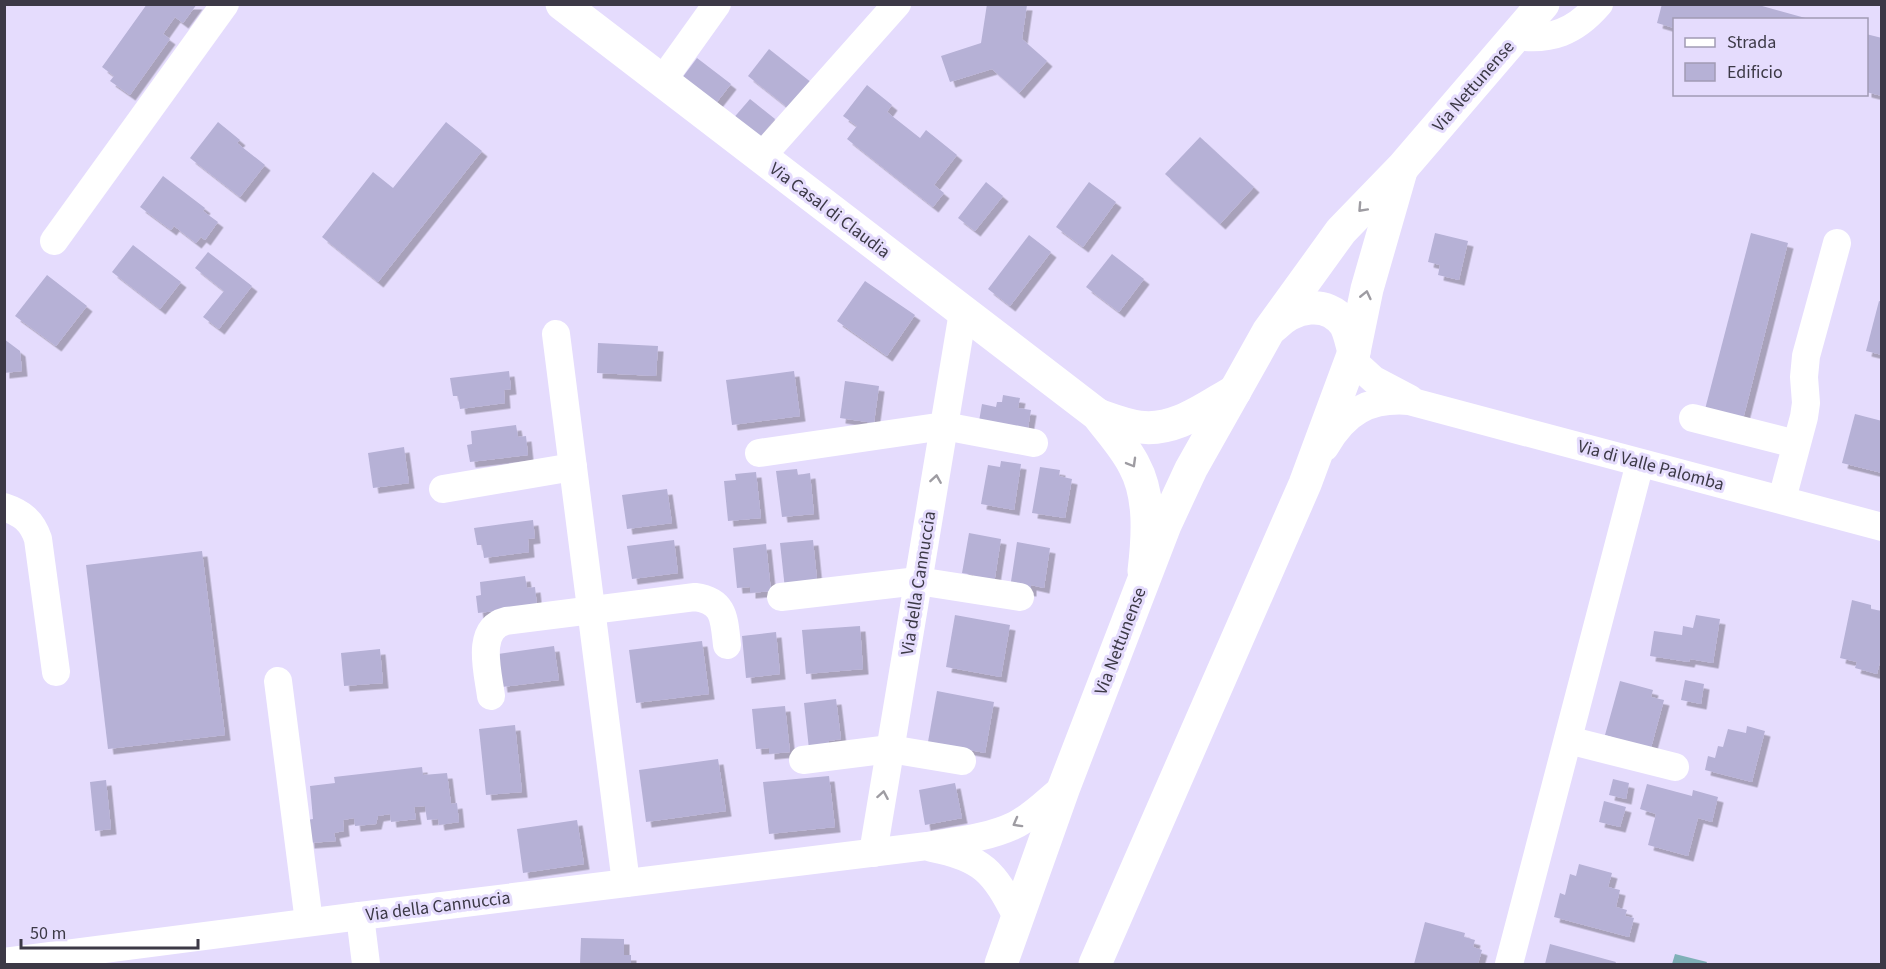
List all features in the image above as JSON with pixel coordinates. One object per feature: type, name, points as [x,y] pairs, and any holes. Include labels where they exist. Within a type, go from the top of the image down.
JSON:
[{"type":"main road","name":"Via Casal di Claudia","points":[[562,4],[1098,415],[1127,454],[1142,481],[1147,534],[1143,579]]},
{"type":"main road","name":"Via Nettunense","points":[[1001,964],[1064,787],[1143,579],[1180,493],[1234,391],[1268,332],[1341,231],[1403,167],[1543,4]]},
{"type":"main road","name":"Via Nettunense","points":[[1095,964],[1305,484],[1352,355],[1367,289],[1392,197],[1403,167]]},
{"type":"main road","name":"Via Nettunense","points":[[1268,332],[1291,312],[1306,308],[1324,309],[1339,318],[1345,325],[1350,334],[1352,355]]},
{"type":"main road","name":"Via Casal di Claudia","points":[[1098,415],[1142,428],[1168,426],[1188,418],[1234,391]]},
{"type":"street","points":[[54,241],[225,4]]},
{"type":"street","points":[[662,81],[717,4]]},
{"type":"street","points":[[761,157],[897,4]]},
{"type":"street","points":[[1515,36],[1542,38],[1566,31],[1578,25],[1599,4]]},
{"type":"street","points":[[1782,499],[1806,403],[1804,377],[1806,356],[1837,243]]},
{"type":"street","name":"Via della Cannuccia","points":[[873,853],[963,312]]},
{"type":"street","points":[[556,334],[626,883]]},
{"type":"street","name":"Via di Valle Palomba","points":[[1352,355],[1367,375],[1381,385],[1420,403],[1881,526]]},
{"type":"street","name":"Via di Valle Palomba","points":[[1305,484],[1331,436],[1349,415],[1373,403],[1385,401],[1420,403]]},
{"type":"street","points":[[1693,418],[1796,444]]},
{"type":"street","points":[[759,453],[944,426],[1034,443]]},
{"type":"street","points":[[1509,964],[1640,463]]},
{"type":"street","points":[[443,489],[573,467]]},
{"type":"street","points":[[4,507],[26,518],[32,524],[38,539],[56,672]]},
{"type":"street","points":[[781,597],[918,580],[1020,597]]},
{"type":"street","points":[[491,696],[487,637],[495,625],[506,621],[687,597],[702,598],[713,603],[722,612],[727,645]]},
{"type":"street","points":[[278,681],[309,922]]},
{"type":"street","points":[[1568,740],[1675,767]]},
{"type":"street","points":[[803,760],[890,749],[962,761]]},
{"type":"street","name":"Via della Cannuccia","points":[[4,962],[927,846],[983,836],[1008,828],[1032,814],[1064,787]]},
{"type":"street","name":"Via della Cannuccia","points":[[927,846],[947,851],[979,864],[998,883],[1017,917]]},
{"type":"street","points":[[360,916],[366,964]]},
{"type":"shaded area","points":[[1675,954],[1707,962],[1706,964],[1672,964]]},
{"type":"building","points":[[147,4],[197,4],[183,23],[175,17],[163,34],[170,39],[130,95],[110,81],[114,76],[102,67]]},
{"type":"building","points":[[987,4],[1027,5],[1022,39],[1047,61],[1019,93],[992,69],[950,82],[941,56],[981,43]]},
{"type":"building","points":[[1662,4],[1755,4],[1805,18],[1673,18],[1673,28],[1657,23]]},
{"type":"building","points":[[1868,34],[1882,38],[1882,96],[1868,92]]},
{"type":"building","points":[[769,49],[812,83],[791,110],[748,76]]},
{"type":"building","points":[[697,58],[731,84],[713,107],[679,82]]},
{"type":"building","points":[[867,85],[892,105],[887,112],[920,138],[926,130],[957,155],[934,185],[944,193],[933,207],[847,139],[857,126],[843,116]]},
{"type":"building","points":[[750,99],[775,119],[756,142],[731,121]]},
{"type":"building","points":[[218,122],[240,140],[237,143],[265,165],[240,197],[190,158]]},
{"type":"building","points":[[446,122],[482,151],[378,282],[322,237],[373,172],[393,188]]},
{"type":"building","points":[[1200,137],[1254,187],[1220,224],[1165,174]]},
{"type":"building","points":[[163,176],[205,208],[203,211],[218,222],[205,240],[201,237],[196,243],[174,226],[171,230],[140,207]]},
{"type":"building","points":[[986,182],[1003,196],[975,231],[958,218]]},
{"type":"building","points":[[1089,182],[1116,202],[1083,247],[1056,227]]},
{"type":"building","points":[[1435,233],[1468,241],[1459,280],[1438,275],[1440,265],[1428,262]]},
{"type":"building","points":[[1751,233],[1788,243],[1741,427],[1703,417]]},
{"type":"building","points":[[1029,235],[1051,252],[1010,306],[988,289]]},
{"type":"building","points":[[133,245],[181,282],[160,309],[112,272]]},
{"type":"building","points":[[208,252],[252,286],[219,329],[203,317],[224,291],[195,268]]},
{"type":"building","points":[[1112,254],[1144,279],[1119,312],[1086,287]]},
{"type":"building","points":[[47,275],[87,306],[56,346],[15,316]]},
{"type":"building","points":[[865,281],[915,315],[887,356],[837,321]]},
{"type":"building","points":[[1879,301],[1882,302],[1882,355],[1866,351]]},
{"type":"building","points":[[4,339],[20,351],[22,371],[4,373]]},
{"type":"building","points":[[598,343],[658,346],[656,376],[597,373]]},
{"type":"building","points":[[509,371],[511,389],[504,390],[505,403],[460,409],[458,396],[453,396],[450,378]]},
{"type":"building","points":[[794,371],[800,416],[732,425],[726,380]]},
{"type":"building","points":[[845,381],[879,386],[874,423],[840,418]]},
{"type":"building","points":[[1003,395],[1020,398],[1018,408],[1031,410],[1027,434],[978,427],[982,404],[996,407],[997,402],[1002,402]]},
{"type":"building","points":[[1855,414],[1882,421],[1882,473],[1842,463]]},
{"type":"building","points":[[516,425],[518,437],[526,436],[528,455],[470,462],[467,445],[472,444],[471,431]]},
{"type":"building","points":[[404,447],[409,483],[373,488],[368,453]]},
{"type":"building","points":[[1001,461],[1021,464],[1014,510],[981,504],[988,465],[1000,467]]},
{"type":"building","points":[[1040,467],[1060,470],[1059,476],[1072,479],[1065,518],[1032,513]]},
{"type":"building","points":[[797,469],[798,475],[810,473],[814,514],[782,517],[776,471]]},
{"type":"building","points":[[756,472],[761,518],[728,521],[724,481],[736,480],[735,474]]},
{"type":"building","points":[[667,489],[672,523],[627,529],[622,495]]},
{"type":"building","points":[[533,520],[535,538],[528,539],[529,552],[484,558],[482,545],[477,545],[474,528]]},
{"type":"building","points":[[969,533],[1001,539],[994,584],[973,581],[974,575],[962,573]]},
{"type":"building","points":[[674,540],[678,573],[632,579],[627,546]]},
{"type":"building","points":[[813,540],[817,579],[785,589],[780,543]]},
{"type":"building","points":[[1017,542],[1050,548],[1044,588],[1031,585],[1031,591],[1010,588]]},
{"type":"building","points":[[766,544],[771,591],[750,593],[750,587],[737,588],[733,548]]},
{"type":"building","points":[[202,551],[225,735],[108,749],[86,565]]},
{"type":"building","points":[[525,576],[527,588],[535,587],[537,606],[478,613],[476,596],[481,595],[480,582]]},
{"type":"building","points":[[1852,600],[1871,605],[1871,609],[1882,611],[1882,654],[1877,674],[1855,668],[1857,662],[1840,658]]},
{"type":"building","points":[[955,615],[1010,625],[1001,677],[946,667]]},
{"type":"building","points":[[1696,615],[1720,619],[1713,663],[1650,656],[1654,631],[1682,635],[1683,626],[1693,628]]},
{"type":"building","points":[[860,626],[863,669],[806,674],[802,630]]},
{"type":"building","points":[[776,632],[780,674],[746,678],[742,636]]},
{"type":"building","points":[[702,641],[709,694],[636,703],[629,650]]},
{"type":"building","points":[[554,646],[559,680],[502,687],[498,654]]},
{"type":"building","points":[[380,649],[383,683],[344,686],[341,653]]},
{"type":"building","points":[[1685,680],[1704,684],[1701,704],[1681,700]]},
{"type":"building","points":[[1620,681],[1653,690],[1651,697],[1664,700],[1651,748],[1605,735]]},
{"type":"building","points":[[937,691],[994,702],[985,753],[928,742]]},
{"type":"building","points":[[836,699],[841,739],[829,741],[829,746],[809,749],[804,703]]},
{"type":"building","points":[[785,706],[790,752],[769,754],[769,748],[756,749],[752,709]]},
{"type":"building","points":[[515,725],[522,792],[486,795],[479,729]]},
{"type":"building","points":[[1747,726],[1765,731],[1752,782],[1705,770],[1708,756],[1715,758],[1718,746],[1723,747],[1728,729],[1746,733]]},
{"type":"building","points":[[718,759],[726,811],[646,822],[639,770]]},
{"type":"building","points":[[422,767],[423,775],[447,773],[451,804],[457,803],[459,822],[439,825],[438,819],[427,820],[425,806],[414,807],[416,819],[391,822],[390,814],[378,816],[376,824],[355,826],[354,818],[343,820],[344,831],[334,833],[336,841],[309,843],[307,820],[313,819],[310,786],[335,783],[334,777]]},
{"type":"building","points":[[829,776],[835,827],[769,834],[763,782]]},
{"type":"building","points":[[1613,779],[1629,783],[1626,799],[1609,795]]},
{"type":"building","points":[[106,780],[111,829],[95,831],[90,782]]},
{"type":"building","points":[[955,783],[962,818],[925,825],[919,790]]},
{"type":"building","points":[[1647,784],[1692,796],[1693,790],[1718,797],[1712,822],[1698,818],[1688,856],[1648,845],[1656,814],[1640,809]]},
{"type":"building","points":[[1604,801],[1626,807],[1620,827],[1599,822]]},
{"type":"building","points":[[577,820],[584,864],[523,873],[517,829]]},
{"type":"building","points":[[1579,864],[1612,873],[1608,887],[1620,890],[1616,907],[1627,910],[1625,916],[1634,918],[1629,937],[1554,917],[1560,893],[1565,895],[1570,874],[1576,876]]},
{"type":"building","points":[[1425,922],[1465,933],[1464,937],[1475,940],[1473,947],[1482,950],[1478,964],[1414,964]]},
{"type":"building","points":[[581,938],[624,939],[624,955],[631,955],[631,964],[580,964]]},
{"type":"building","points":[[1550,944],[1616,962],[1615,964],[1545,964]]}]
